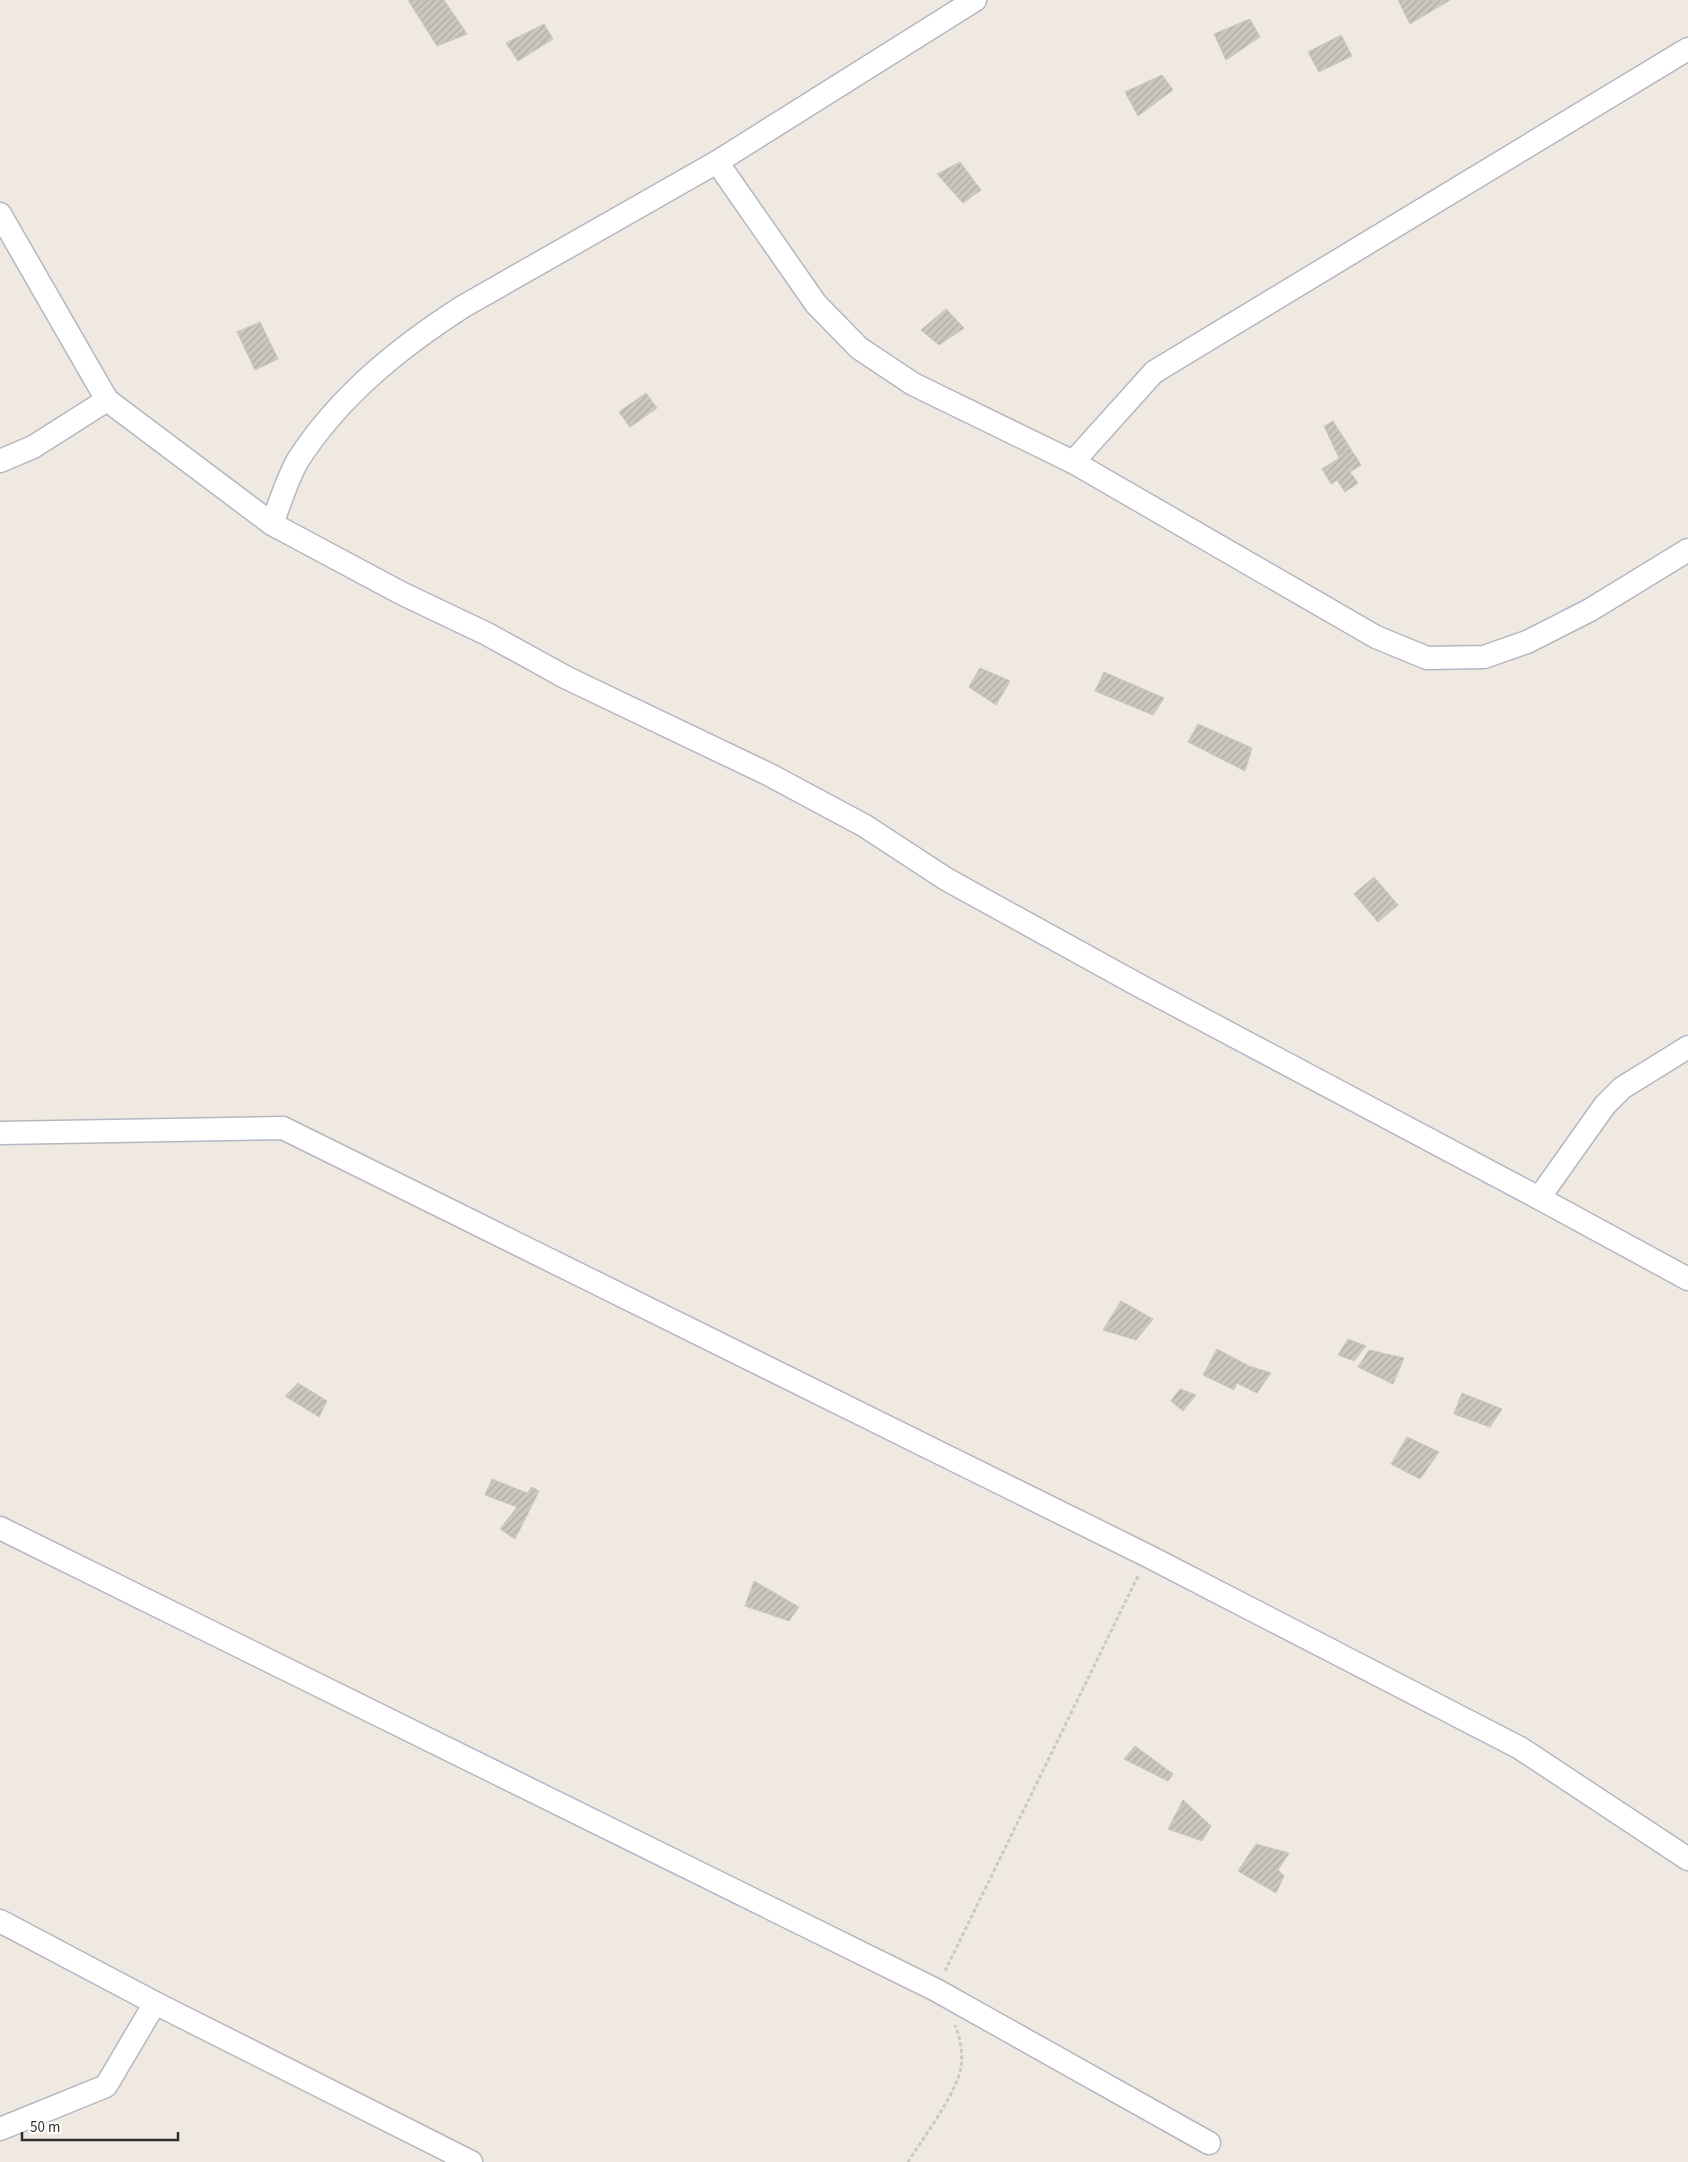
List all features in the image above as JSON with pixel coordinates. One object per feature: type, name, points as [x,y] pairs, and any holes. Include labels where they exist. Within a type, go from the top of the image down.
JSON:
[{"type":"street","points":[[272,524],[297,462],[323,426],[384,362],[426,330],[464,306],[717,162],[974,0]]},
{"type":"street","points":[[1073,462],[1154,372],[1688,50]]},
{"type":"street","points":[[717,162],[816,304],[859,348],[913,384],[1073,462],[1376,637],[1427,658],[1484,657],[1527,642],[1590,610],[1688,550]]},
{"type":"street","points":[[0,214],[107,400],[272,524],[400,593],[487,634],[567,678],[770,775],[848,816],[946,880],[1688,1279]]},
{"type":"street","points":[[0,461],[33,447],[107,400]]},
{"type":"street","points":[[1539,1198],[1586,1130],[1611,1099],[1622,1088],[1688,1046]]},
{"type":"street","points":[[0,1133],[283,1128],[1148,1556],[1520,1748],[1688,1859]]},
{"type":"street","points":[[0,1528],[936,1990],[1209,2143]]},
{"type":"street","points":[[0,1921],[155,2003],[471,2162]]},
{"type":"street","points":[[0,2128],[106,2086],[155,2003]]},
{"type":"path","points":[[936,1990],[1148,1556]]},
{"type":"path","points":[[908,2162],[953,2090],[961,2068],[961,2046],[952,2019]]},
{"type":"building","points":[[408,0],[444,0],[467,34],[437,46]]},
{"type":"building","points":[[1398,0],[1450,0],[1410,24]]},
{"type":"building","points":[[1250,19],[1260,37],[1226,60],[1214,34]]},
{"type":"building","points":[[544,24],[553,39],[518,61],[506,43]]},
{"type":"building","points":[[1341,35],[1352,56],[1319,72],[1308,52]]},
{"type":"building","points":[[1162,75],[1173,90],[1138,116],[1125,92]]},
{"type":"building","points":[[960,162],[981,190],[963,203],[937,174]]},
{"type":"building","points":[[946,309],[964,328],[939,345],[921,330]]},
{"type":"building","points":[[260,322],[278,359],[255,370],[237,332]]},
{"type":"building","points":[[646,393],[657,408],[630,427],[619,412]]},
{"type":"building","points":[[1333,421],[1361,465],[1350,472],[1358,483],[1345,492],[1337,480],[1331,484],[1322,469],[1339,458],[1324,426]]},
{"type":"building","points":[[980,668],[1010,681],[996,705],[969,687]]},
{"type":"building","points":[[1104,672],[1164,698],[1153,715],[1095,691]]},
{"type":"building","points":[[1198,724],[1252,748],[1245,771],[1188,742]]},
{"type":"building","points":[[1374,877],[1398,905],[1378,922],[1354,894]]},
{"type":"building","points":[[1121,1301],[1153,1319],[1136,1340],[1103,1330]]},
{"type":"building","points":[[1348,1339],[1366,1346],[1354,1361],[1338,1355]]},
{"type":"building","points":[[1217,1349],[1249,1366],[1271,1373],[1257,1393],[1237,1383],[1234,1390],[1203,1375]]},
{"type":"building","points":[[1369,1350],[1404,1358],[1393,1384],[1358,1367]]},
{"type":"building","points":[[298,1383],[327,1401],[319,1417],[285,1396]]},
{"type":"building","points":[[1180,1389],[1196,1395],[1183,1411],[1171,1401]]},
{"type":"building","points":[[1462,1393],[1502,1409],[1490,1427],[1454,1414]]},
{"type":"building","points":[[1407,1437],[1439,1452],[1420,1479],[1391,1464]]},
{"type":"building","points":[[492,1479],[527,1493],[532,1487],[539,1491],[515,1539],[500,1529],[517,1507],[485,1495]]},
{"type":"building","points":[[754,1581],[799,1607],[789,1621],[745,1606]]},
{"type":"building","points":[[1135,1746],[1173,1774],[1168,1781],[1124,1759]]},
{"type":"building","points":[[1183,1800],[1211,1826],[1202,1841],[1168,1829]]},
{"type":"building","points":[[1256,1844],[1289,1853],[1278,1870],[1284,1876],[1276,1893],[1238,1871]]}]
